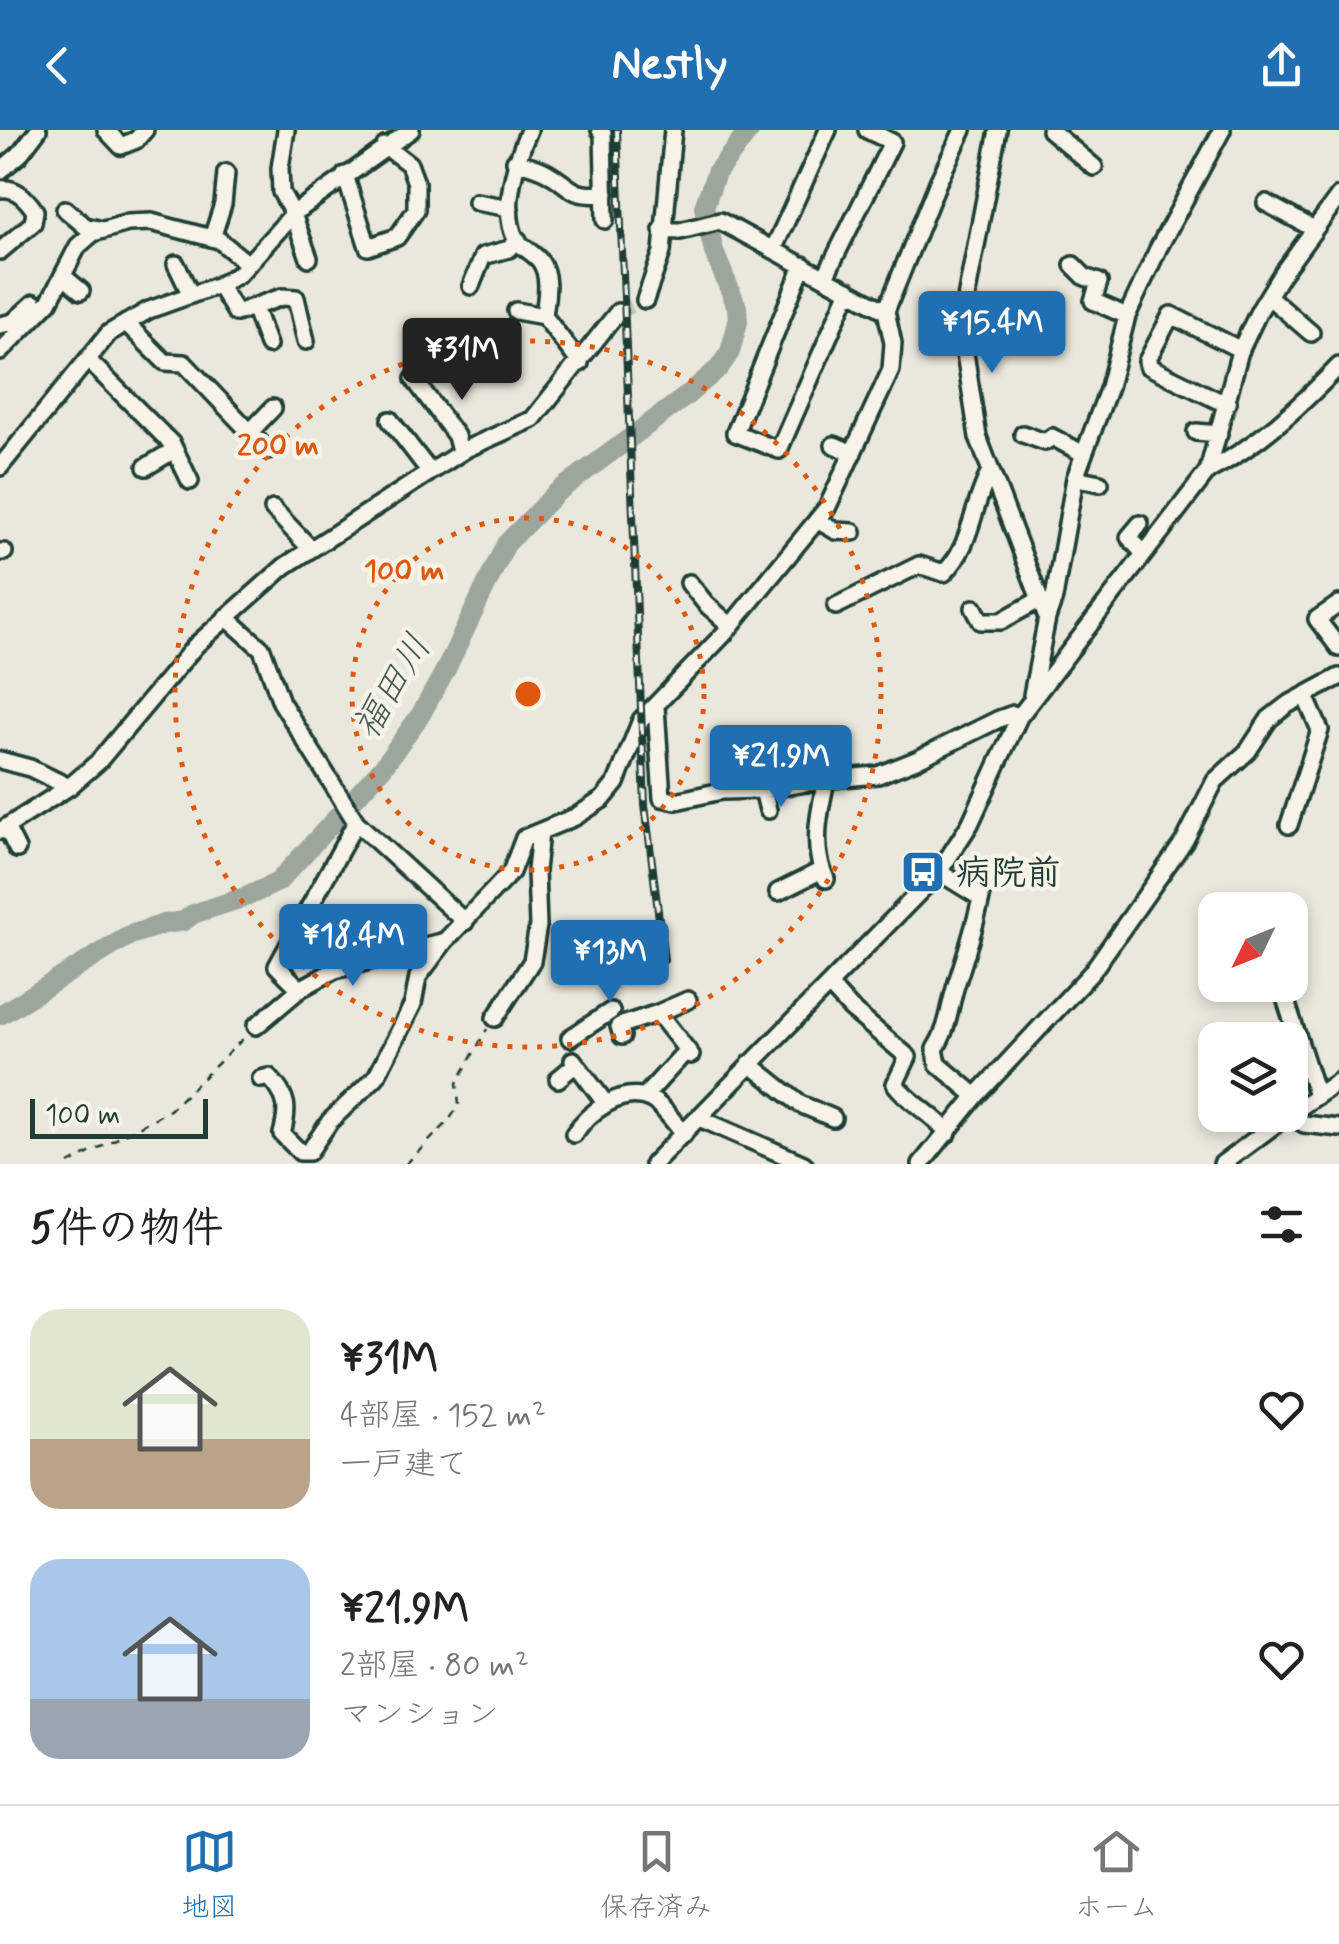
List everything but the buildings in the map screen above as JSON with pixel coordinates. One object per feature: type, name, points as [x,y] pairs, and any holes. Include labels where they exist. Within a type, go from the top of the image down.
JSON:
[{"type":"street","points":[[0,171],[19,155],[38,130]]},
{"type":"street","points":[[106,130],[121,146],[136,140],[145,130]]},
{"type":"street","points":[[286,130],[281,192],[309,258]]},
{"type":"street","points":[[0,467],[108,333],[149,310],[220,285],[248,264],[293,214],[411,130]]},
{"type":"street","points":[[529,130],[514,161],[510,208],[518,240],[542,263],[547,279],[544,316]]},
{"type":"street","points":[[600,130],[604,133],[605,220]]},
{"type":"street","points":[[645,300],[662,252],[673,130]]},
{"type":"street","points":[[773,250],[828,130]]},
{"type":"street","points":[[825,277],[896,136],[867,130]]},
{"type":"street","points":[[261,1079],[269,1077],[288,1101],[282,1134],[300,1152],[308,1152],[330,1121],[376,1077],[413,1004],[418,977],[444,941],[511,872],[524,838],[575,818],[603,800],[616,783],[641,720],[731,626],[827,508],[892,370],[893,343],[886,311],[963,130]]},
{"type":"street","points":[[998,130],[964,322],[978,438],[1046,618]]},
{"type":"street","points":[[1050,130],[1094,166]]},
{"type":"street","points":[[1032,699],[1075,478],[1109,386],[1127,316],[1222,130]]},
{"type":"street","points":[[345,175],[368,247],[397,236],[416,210],[416,183],[409,164],[386,146]]},
{"type":"street","points":[[514,161],[547,172],[567,190],[584,196],[605,194]]},
{"type":"street","points":[[212,238],[223,204],[226,173]]},
{"type":"street","points":[[0,188],[9,188],[26,198],[35,211],[33,223],[0,251]]},
{"type":"street","points":[[1208,471],[1241,350],[1268,296],[1339,196]]},
{"type":"street","points":[[476,202],[510,208]]},
{"type":"street","points":[[1266,203],[1314,229]]},
{"type":"street","points":[[65,209],[85,226],[102,230]]},
{"type":"street","points":[[662,230],[680,231],[720,221],[886,311]]},
{"type":"street","points":[[0,352],[54,293],[78,246],[93,233],[128,223],[151,222],[220,240],[248,264]]},
{"type":"street","points":[[471,286],[482,256],[509,248],[518,240]]},
{"type":"street","points":[[176,264],[191,295]]},
{"type":"street","points":[[802,265],[735,433],[778,450],[849,290]]},
{"type":"street","points":[[1073,265],[1085,277],[1099,282],[1094,302],[1127,316]]},
{"type":"street","points":[[63,276],[81,291]]},
{"type":"street","points":[[220,285],[236,313],[282,297],[296,298],[306,341]]},
{"type":"street","points":[[0,325],[13,322],[46,292],[54,293]]},
{"type":"street","points":[[1268,296],[1311,333]]},
{"type":"street","points":[[254,307],[268,344]]},
{"type":"street","points":[[516,310],[544,316],[580,363]]},
{"type":"street","points":[[17,849],[3,829],[69,787],[98,762],[196,645],[226,617],[310,548],[460,452],[532,419],[618,312]]},
{"type":"street","points":[[1228,402],[1182,383],[1147,362],[1171,315],[1241,350]]},
{"type":"street","points":[[126,324],[165,362],[184,363],[268,451]]},
{"type":"street","points":[[89,361],[174,450],[190,481]]},
{"type":"street","points":[[653,1164],[939,872],[970,824],[1019,716],[1208,471],[1292,413],[1339,366]]},
{"type":"street","points":[[414,379],[456,436],[460,452]]},
{"type":"street","points":[[250,432],[273,408]]},
{"type":"street","points":[[390,420],[430,472]]},
{"type":"street","points":[[1196,432],[1219,434]]},
{"type":"street","points":[[1023,434],[1045,442],[1052,438],[1084,454]]},
{"type":"street","points":[[834,445],[853,453]]},
{"type":"street","points":[[146,467],[174,450]]},
{"type":"street","points":[[836,606],[919,565],[944,573],[956,562],[990,472]]},
{"type":"street","points":[[1075,478],[1100,483]]},
{"type":"street","points":[[272,510],[310,548]]},
{"type":"street","points":[[817,520],[836,531],[852,532]]},
{"type":"street","points":[[1140,524],[1129,538],[1144,554]]},
{"type":"street","points":[[690,582],[706,604],[731,626]]},
{"type":"street","points":[[973,618],[1000,620],[1039,600]]},
{"type":"street","points":[[1339,604],[1317,619],[1339,648]]},
{"type":"street","points":[[226,617],[262,649],[281,702],[356,822],[465,922]]},
{"type":"street","points":[[921,1164],[976,1096],[1092,974],[1185,840],[1216,782],[1248,751],[1269,718],[1339,677]]},
{"type":"street","points":[[1289,825],[1320,730],[1305,696]]},
{"type":"street","points":[[656,707],[662,798],[676,801],[721,791],[763,790],[892,771],[999,719],[1019,716]]},
{"type":"street","points":[[0,760],[30,768],[69,787]]},
{"type":"street","points":[[778,892],[824,874],[820,809],[826,781]]},
{"type":"street","points":[[763,790],[768,810]]},
{"type":"street","points":[[300,988],[277,966],[356,822]]},
{"type":"street","points":[[495,1018],[532,961],[538,926],[536,871],[540,832]]},
{"type":"street","points":[[939,872],[980,898],[946,1033],[935,1050],[938,1064],[976,1096]]},
{"type":"street","points":[[256,1026],[300,988],[335,970],[444,941]]},
{"type":"street","points":[[830,986],[908,1057],[895,1084],[948,1133]]},
{"type":"street","points":[[570,1038],[615,1020],[658,1013],[688,1000]]},
{"type":"street","points":[[1286,1002],[1317,1096]]},
{"type":"street","points":[[574,1134],[586,1116],[606,1104],[644,1096],[689,1052],[658,1013]]},
{"type":"street","points":[[558,1079],[574,1062],[606,1104]]},
{"type":"street","points":[[750,1064],[800,1104],[833,1118]]},
{"type":"street","points":[[1308,1102],[1339,1081]]},
{"type":"street","points":[[644,1096],[684,1134]]},
{"type":"street","points":[[700,1118],[804,1164]]},
{"type":"street","points":[[1308,1124],[1339,1128]]},
{"type":"street","points":[[1222,1164],[1266,1132]]},
{"type":"path","points":[[406,1164],[448,1122],[459,1105],[458,1083],[476,1045],[495,1018]]},
{"type":"path","points":[[69,1164],[170,1110],[256,1026]]},
{"type":"waterway","name":"福田川","points":[[0,1015],[130,935],[184,921],[193,914],[278,882],[383,767],[421,714],[446,669],[506,544],[556,493],[685,397],[719,368],[730,352],[738,322],[737,307],[714,252],[704,207],[716,173],[750,130]]},
{"type":"tunnel","points":[[618,312],[645,300]]},
{"type":"railway","points":[[617,130],[645,805],[664,960]]},
{"type":"place","name":"病院前","points":[[923,872]]}]
